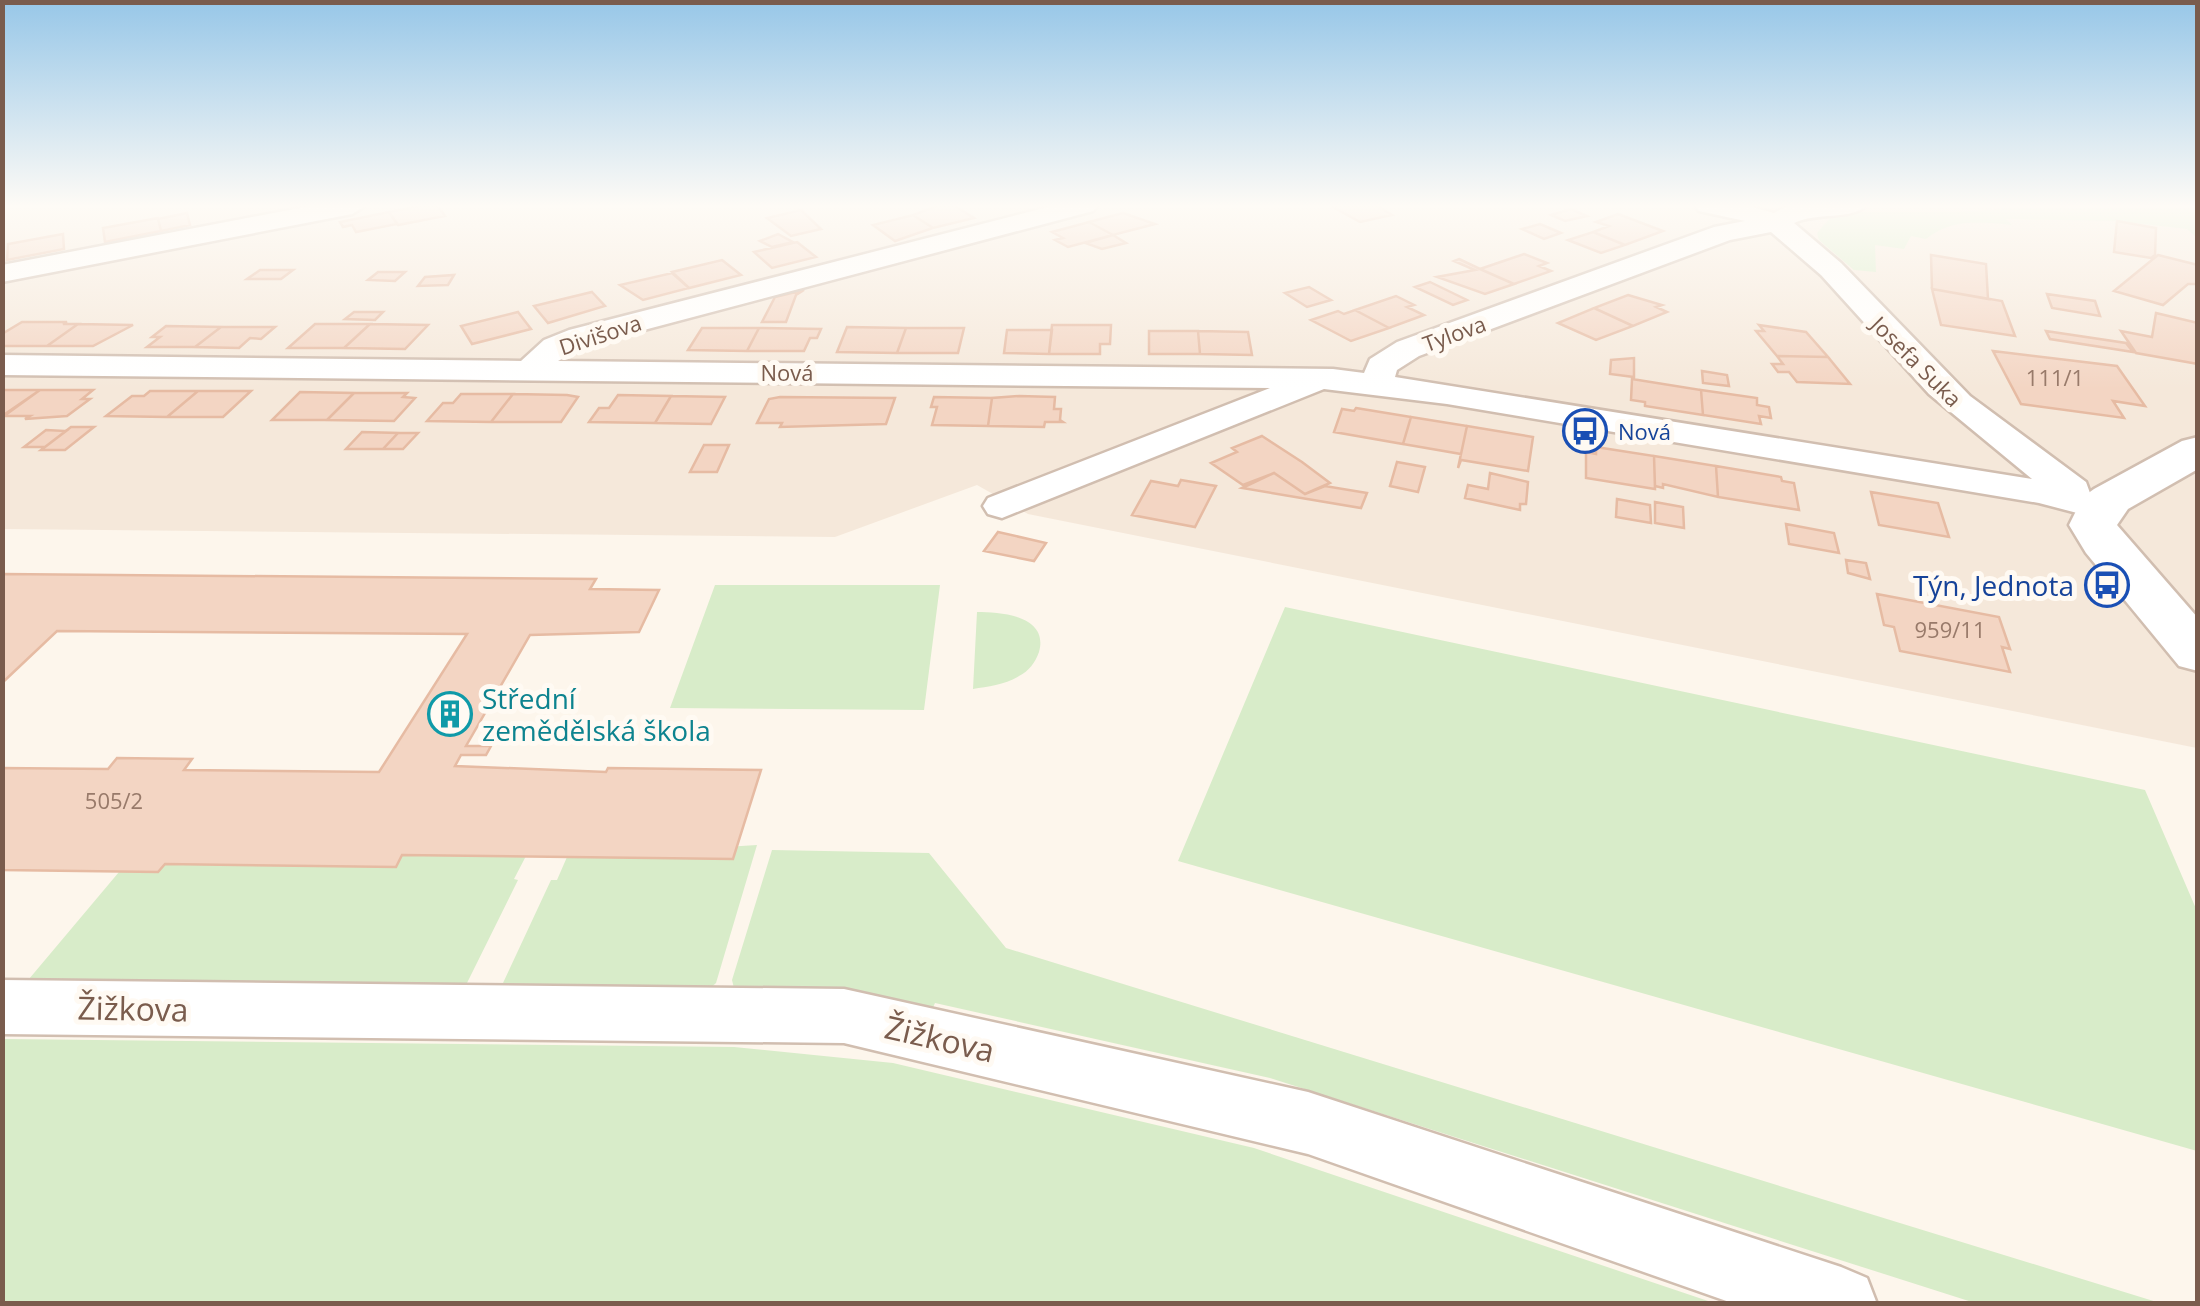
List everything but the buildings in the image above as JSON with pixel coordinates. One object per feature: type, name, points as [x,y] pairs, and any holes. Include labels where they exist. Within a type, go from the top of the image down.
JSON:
[{"type":"street","points":[[2,274],[38,267]]},
{"type":"street","name":"Divišova","points":[[530,370],[555,347],[580,337],[850,267]]},
{"type":"street","name":"Tylova","points":[[1377,384],[1382,366],[1408,349],[1631,267]]},
{"type":"street","name":"Josefa Suka","points":[[1826,267],[1974,418],[2022,458],[2100,507]]},
{"type":"street","name":"Nová","points":[[2,366],[1322,378],[2040,492],[2100,507]]},
{"type":"street","points":[[1002,506],[1322,378]]},
{"type":"street","points":[[2198,450],[2100,507],[2093,524],[2103,543],[2198,652]]},
{"type":"street","name":"Žižkova","points":[[2,1007],[844,1016],[1308,1123],[1841,1304]]},
{"type":"shaded area","points":[[3,267],[2197,267],[2197,748],[1028,514],[977,485],[835,537],[3,529]]},
{"type":"green space","points":[[1850,267],[1876,267],[1876,272]]},
{"type":"green space","points":[[715,585],[940,585],[924,710],[670,708]]},
{"type":"green space","points":[[1285,607],[2145,790],[2197,911],[2197,1151],[1178,861]]},
{"type":"green space","points":[[977,612],[1021,618],[1037,631],[1039,652],[1026,672],[996,685],[973,689]]},
{"type":"green space","points":[[757,845],[716,983],[698,999],[506,996],[503,983],[551,880],[557,880],[567,857]]},
{"type":"green space","points":[[772,850],[929,853],[1006,948],[2160,1303],[1975,1303],[1270,1078],[935,1003],[928,1019],[737,1000],[732,980]]},
{"type":"green space","points":[[402,855],[526,856],[467,983],[446,996],[32,991],[29,979],[119,872],[158,872],[165,864],[395,867]]},
{"type":"green space","points":[[3,1039],[734,1047],[893,1063],[1254,1148],[1714,1303],[3,1303]]},
{"type":"place","name":"Nová","points":[[1585,431]]},
{"type":"place","name":"Týn, Jednota","points":[[2107,585]]},
{"type":"place","name":"Střední zemědělská škola","points":[[450,714]]}]
